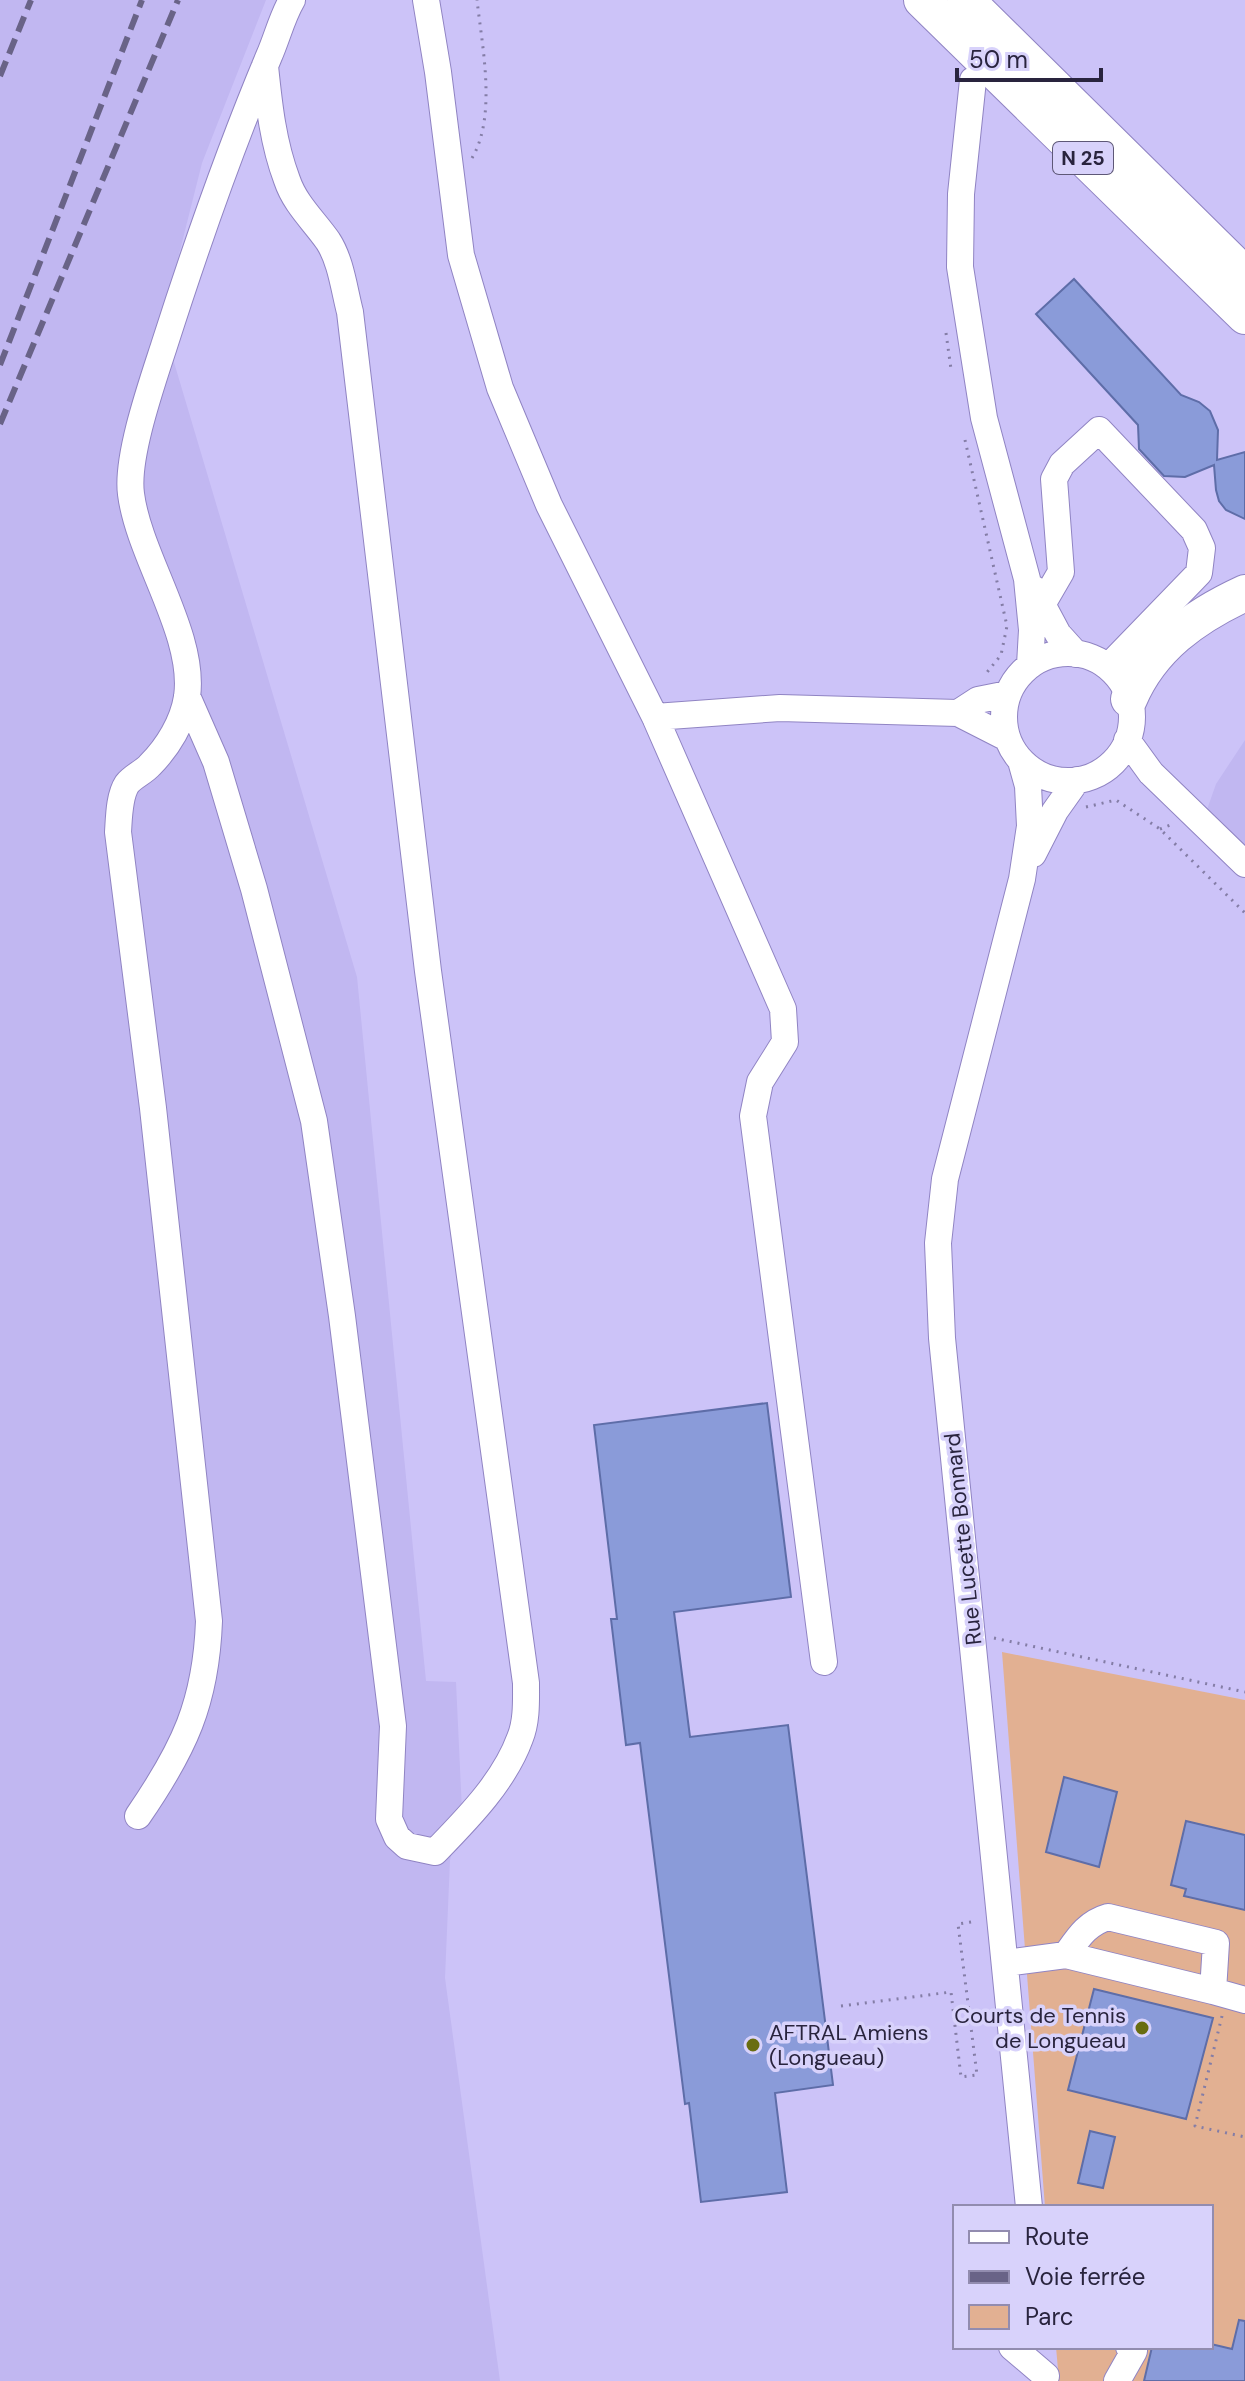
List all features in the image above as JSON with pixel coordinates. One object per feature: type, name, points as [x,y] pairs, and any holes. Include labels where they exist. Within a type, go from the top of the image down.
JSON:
[{"type":"highway","name":"N 25","points":[[922,0],[1245,316]]},
{"type":"highway","name":"N 25","points":[[966,0],[1245,275]]},
{"type":"highway","points":[[1129,699],[1149,661],[1167,642],[1217,606],[1245,593]]},
{"type":"street","points":[[138,1816],[167,1773],[195,1715],[204,1675],[209,1621],[153,1108],[118,832],[120,808],[127,785],[163,751],[179,723],[187,696],[186,663],[174,619],[137,523],[130,491],[149,393],[180,295],[245,113],[292,0]]},
{"type":"street","points":[[426,0],[461,255],[500,388],[549,505],[655,717],[783,1009],[785,1042],[760,1082],[753,1116],[824,1662]]},
{"type":"street","points":[[187,696],[216,762],[254,889],[314,1121],[350,1377],[391,1711],[389,1819],[397,1837],[407,1846],[435,1852],[471,1814],[500,1774],[521,1737],[526,1683],[428,971],[350,312],[337,260],[329,243],[287,182],[271,125],[265,66]]},
{"type":"street","points":[[973,80],[961,194],[960,267],[984,418],[1027,579],[1032,630],[1030,665]]},
{"type":"street","points":[[1043,603],[1061,572],[1054,479],[1062,464],[1099,430],[1194,530],[1202,548],[1199,573],[1108,667]]},
{"type":"street","points":[[1027,579],[1058,634],[1076,654]]},
{"type":"street","points":[[1076,654],[1108,667],[1117,676],[1129,699],[1131,727],[1119,755],[1107,767],[1093,776],[1057,780],[1037,773],[1021,761],[1007,738],[1004,708],[1017,678],[1030,665],[1052,655],[1076,654]]},
{"type":"street","points":[[958,713],[978,700],[1008,694]]},
{"type":"street","points":[[655,717],[780,708],[958,713],[1007,738]]},
{"type":"street","points":[[1127,740],[1151,773],[1245,864]]},
{"type":"street","name":"Rue Lucette Bonnard","points":[[1021,761],[1028,786],[1030,826],[1022,879],[945,1179],[938,1243],[940,1312],[1029,2205]]},
{"type":"street","points":[[1107,767],[1151,773]]},
{"type":"street","name":"Rue Lucette Bonnard","points":[[1022,879],[1055,811],[1077,780]]},
{"type":"street","points":[[1005,1963],[1066,1955],[1228,1996],[1216,1943],[1201,1939],[1108,1917],[1095,1921],[1084,1930],[1066,1955]]},
{"type":"street","points":[[1014,2349],[1046,2378]]},
{"type":"street","points":[[1043,2349],[1046,2378]]},
{"type":"street","points":[[1117,2381],[1134,2351],[1132,2349]]},
{"type":"path","points":[[453,191],[478,148],[484,118],[485,70],[477,0]]},
{"type":"path","points":[[1055,811],[1081,809],[1116,800],[1160,829],[1245,913]]},
{"type":"path","points":[[972,1634],[1245,1692]]},
{"type":"path","points":[[841,2006],[951,1992],[961,2077],[977,2075],[958,1924],[1000,1918]]},
{"type":"path","points":[[1228,1996],[1195,2126],[1245,2137]]},
{"type":"shaded area","points":[[0,0],[266,0],[202,163],[162,322],[357,977],[426,1681],[456,1682],[462,1811],[450,1860],[445,1978],[500,2381],[0,2381]]},
{"type":"shaded area","points":[[1245,740],[1245,864],[1203,821],[1216,784]]},
{"type":"green space","points":[[1002,1652],[1245,1700],[1245,2381],[1059,2381],[1056,2349],[1213,2349],[1213,2205],[1045,2205]]},
{"type":"building","points":[[1074,279],[1181,395],[1199,402],[1210,411],[1218,430],[1217,460],[1245,452],[1245,519],[1226,510],[1219,501],[1214,465],[1185,477],[1164,476],[1139,449],[1138,425],[1036,314]]},
{"type":"building","points":[[767,1403],[791,1597],[674,1612],[690,1737],[788,1725],[833,2085],[775,2093],[787,2192],[701,2202],[689,2103],[685,2104],[640,1743],[626,1745],[611,1619],[617,1619],[594,1425]]},
{"type":"building","points":[[1064,1777],[1117,1792],[1099,1867],[1046,1852]]},
{"type":"building","points":[[1186,1821],[1245,1835],[1245,1910],[1184,1896],[1186,1889],[1171,1885]]},
{"type":"building","points":[[1094,1989],[1213,2018],[1186,2119],[1068,2090]]},
{"type":"building","points":[[1090,2131],[1115,2137],[1103,2188],[1078,2183]]},
{"type":"building","points":[[1239,2320],[1245,2321],[1245,2381],[1144,2381],[1152,2349],[1213,2349],[1213,2344],[1232,2349]]},
{"type":"railway","points":[[0,76],[31,0]]},
{"type":"railway","points":[[0,365],[142,0]]},
{"type":"railway","points":[[0,424],[178,0]]},
{"type":"place","name":"Courts de Tennis de Longueau","points":[[1142,2028]]},
{"type":"place","name":"AFTRAL Amiens (Longueau)","points":[[753,2045]]}]
